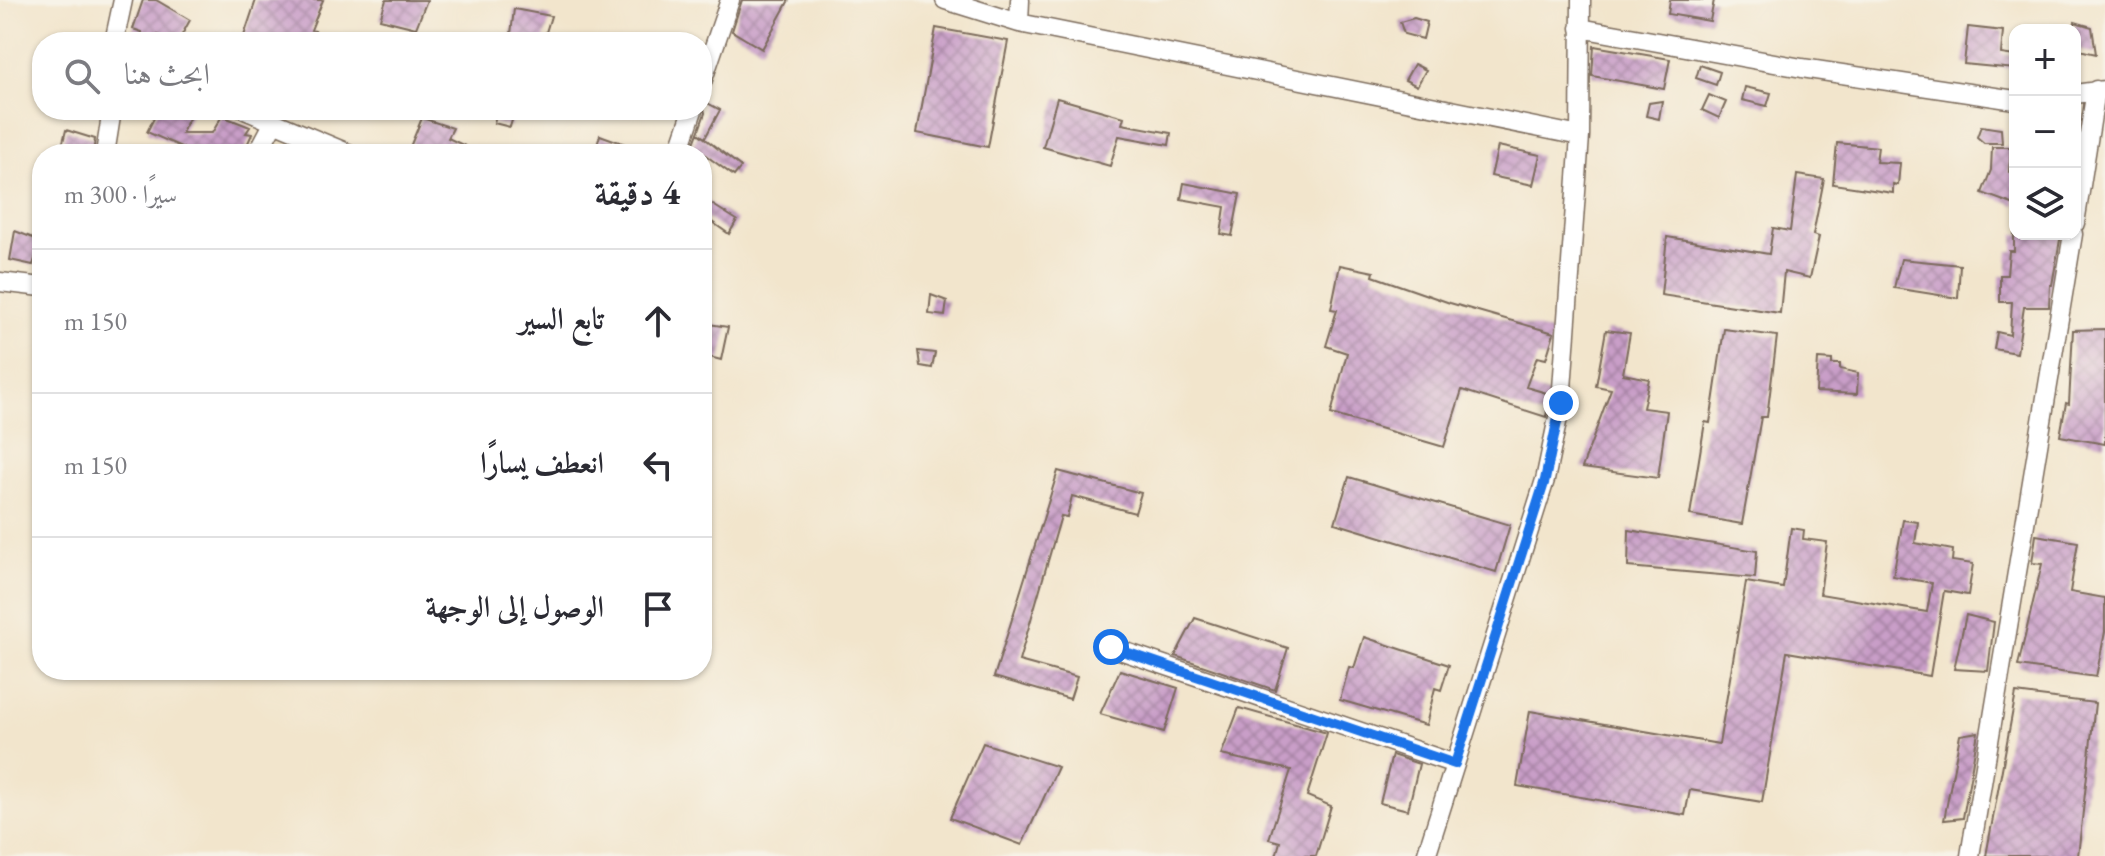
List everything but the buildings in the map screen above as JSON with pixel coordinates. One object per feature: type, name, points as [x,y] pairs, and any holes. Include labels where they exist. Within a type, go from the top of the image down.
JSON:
[{"type":"street","points":[[116,32],[123,0]]},
{"type":"street","points":[[712,53],[730,0]]},
{"type":"street","points":[[945,0],[1019,23],[1580,136]]},
{"type":"street","points":[[1019,23],[1020,0]]},
{"type":"street","points":[[1426,856],[1553,448],[1568,345],[1580,136],[1581,0]]},
{"type":"street","points":[[1580,28],[1802,68],[2009,99]]},
{"type":"street","points":[[2081,191],[2100,90]]},
{"type":"street","points":[[107,144],[110,120]]},
{"type":"street","points":[[269,120],[326,144]]},
{"type":"street","points":[[681,144],[690,120]]},
{"type":"street","points":[[262,144],[274,122]]},
{"type":"street","points":[[1970,856],[2072,240]]},
{"type":"street","points":[[0,282],[32,286]]},
{"type":"street","points":[[1111,647],[1455,764]]},
{"type":"route","points":[[1111,647],[1455,764],[1545,480],[1561,403]]}]
